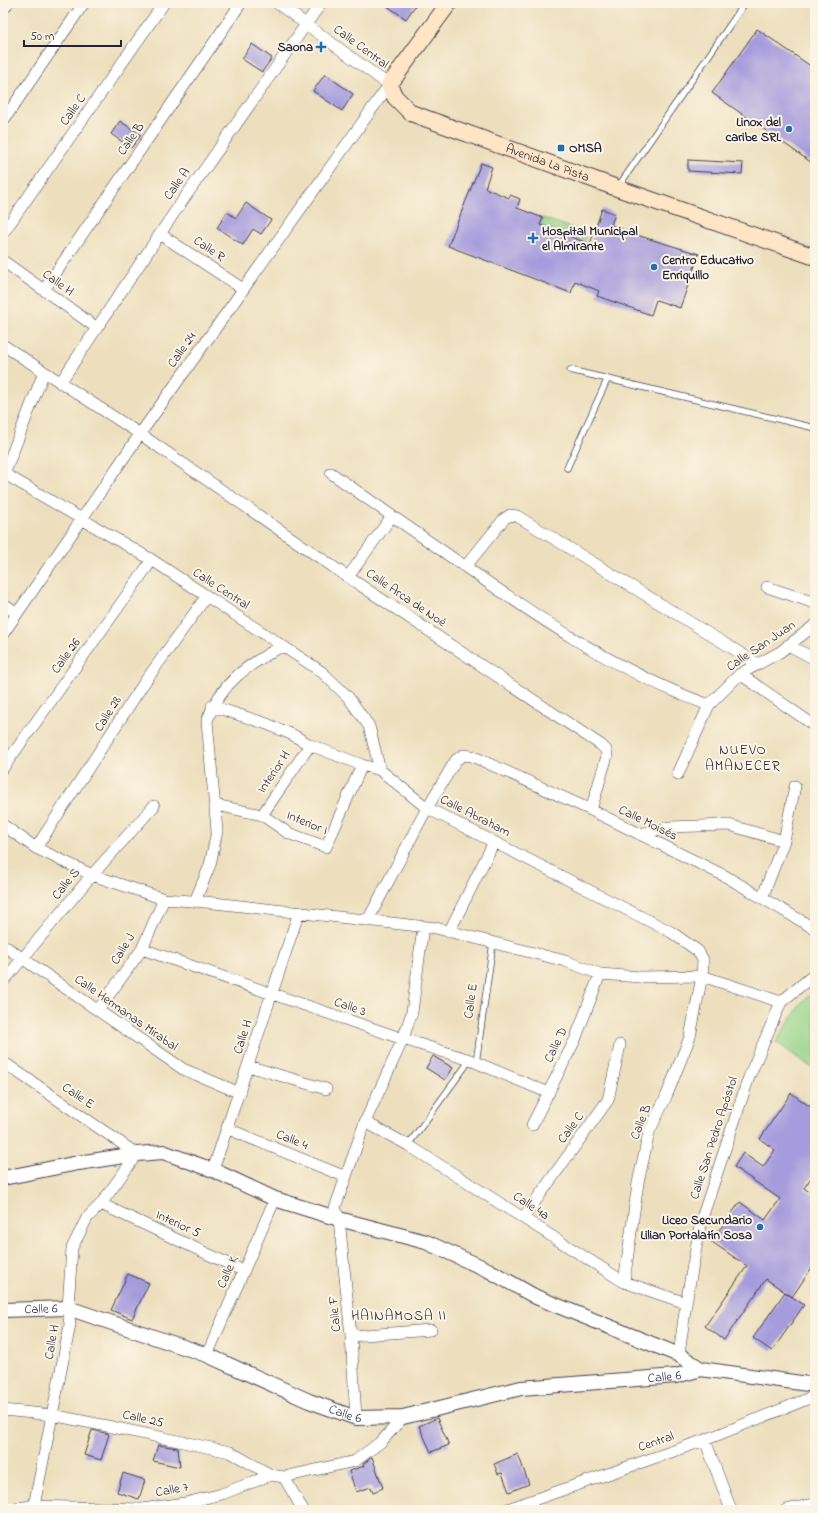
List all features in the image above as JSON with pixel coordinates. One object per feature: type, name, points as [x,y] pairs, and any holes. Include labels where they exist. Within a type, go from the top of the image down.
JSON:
[{"type":"main road","points":[[389,85],[449,3]]},
{"type":"main road","name":"Avenida La Pista","points":[[389,85],[395,97],[411,113],[617,188],[815,257]]},
{"type":"street","points":[[3,10],[8,3]]},
{"type":"street","points":[[3,121],[84,3]]},
{"type":"street","name":"Calle C","points":[[3,233],[164,3]]},
{"type":"street","name":"Calle B","points":[[44,290],[241,3]]},
{"type":"street","name":"Calle Central","points":[[277,3],[389,85]]},
{"type":"street","name":"Calle A","points":[[60,383],[160,234],[321,3]]},
{"type":"street","name":"Calle 24","points":[[3,634],[140,434],[389,85]]},
{"type":"street","name":"Calle R","points":[[160,234],[243,289]]},
{"type":"street","name":"Calle H","points":[[3,261],[97,328]]},
{"type":"street","name":"Calle Arca de Noé","points":[[3,345],[140,434],[348,577],[601,745],[606,750],[606,756],[591,810]]},
{"type":"street","points":[[4,475],[44,372]]},
{"type":"street","points":[[331,473],[585,647],[672,692],[709,705]]},
{"type":"street","name":"Calle Central","points":[[4,475],[82,518],[152,560],[322,672],[348,697],[369,726],[380,770]]},
{"type":"street","points":[[466,566],[504,519],[510,515],[517,516],[758,664]]},
{"type":"street","points":[[348,577],[392,516]]},
{"type":"street","name":"Calle 26","points":[[3,768],[152,560]]},
{"type":"street","points":[[767,587],[815,603]]},
{"type":"street","name":"Calle 28","points":[[36,848],[144,683],[206,596]]},
{"type":"street","points":[[3,604],[17,613]]},
{"type":"street","name":"Calle San Juan","points":[[678,774],[709,705],[740,674],[788,645],[815,625]]},
{"type":"street","points":[[788,645],[815,659]]},
{"type":"street","points":[[195,901],[210,865],[217,831],[216,805],[208,747],[207,721],[212,706],[234,676],[252,662],[282,646]]},
{"type":"street","points":[[740,674],[815,726]]},
{"type":"street","name":"Calle Abraham","points":[[212,706],[267,724],[293,735],[310,745],[362,765],[380,770],[427,808],[686,941],[698,951],[703,960],[702,976]]},
{"type":"street","name":"Interior H","points":[[262,815],[310,745]]},
{"type":"street","name":"Calle Moisés","points":[[427,808],[456,760],[464,755],[472,756],[591,810],[725,876],[815,929]]},
{"type":"street","name":"Interior I","points":[[216,805],[262,815],[288,832],[326,847],[362,765]]},
{"type":"street","points":[[762,898],[784,841],[795,786]]},
{"type":"street","name":"Calle S","points":[[3,982],[92,875],[154,806]]},
{"type":"street","points":[[368,920],[427,808]]},
{"type":"street","points":[[3,825],[36,848],[92,875],[164,899],[299,912],[423,927],[565,961],[600,974],[640,977],[702,976],[781,1002]]},
{"type":"street","points":[[639,834],[669,827],[729,825],[784,841]]},
{"type":"street","points":[[449,932],[494,842]]},
{"type":"street","name":"Calle J","points":[[98,1010],[142,949],[164,899]]},
{"type":"street","name":"Calle H","points":[[213,1170],[240,1093],[299,912]]},
{"type":"street","points":[[337,1214],[346,1177],[365,1122],[403,1039],[412,1012],[423,927]]},
{"type":"street","name":"Calle Hermanas Mirabal","points":[[3,945],[183,1069],[240,1093]]},
{"type":"street","name":"Calle 3","points":[[142,949],[272,995],[473,1061],[549,1093]]},
{"type":"street","name":"Calle D","points":[[532,1125],[575,1040],[600,974]]},
{"type":"street","name":"Calle San Pedro Apóstol","points":[[679,1355],[686,1303],[701,1221],[749,1076],[781,1002],[815,974]]},
{"type":"street","name":"Calle B","points":[[624,1282],[638,1183],[649,1132],[666,1096],[690,1037],[702,976]]},
{"type":"street","name":"Calle C","points":[[524,1217],[608,1100],[620,1045]]},
{"type":"street","name":"Calle E","points":[[3,1062],[137,1154]]},
{"type":"street","points":[[248,1066],[326,1089]]},
{"type":"street","name":"Calle 4a","points":[[365,1122],[408,1145],[524,1217],[624,1282],[686,1303]]},
{"type":"street","name":"Calle 4","points":[[228,1129],[346,1177]]},
{"type":"street","points":[[3,1178],[137,1154],[163,1152],[213,1170],[275,1199],[337,1214],[426,1242],[488,1270],[536,1297],[679,1355],[701,1369],[815,1385]]},
{"type":"street","name":"Calle H","points":[[34,1506],[70,1325],[68,1308],[72,1248],[87,1218],[101,1204],[137,1154]]},
{"type":"street","name":"Calle K","points":[[207,1355],[275,1199]]},
{"type":"street","name":"Interior 5","points":[[101,1204],[244,1270]]},
{"type":"street","name":"Calle F","points":[[337,1214],[351,1336],[356,1418]]},
{"type":"street","name":"Calle 6","points":[[3,1310],[68,1308],[207,1355],[309,1401],[356,1418],[403,1418],[521,1388],[676,1376],[701,1369]]},
{"type":"street","points":[[351,1336],[431,1330]]},
{"type":"street","name":"Central","points":[[505,1510],[705,1440],[815,1396]]},
{"type":"street","name":"Calle 25","points":[[3,1410],[52,1415],[230,1452],[271,1475]]},
{"type":"street","points":[[271,1475],[284,1477],[356,1460],[382,1441],[403,1418]]},
{"type":"street","points":[[705,1440],[731,1510]]},
{"type":"street","name":"Calle 7","points":[[3,1509],[34,1506],[150,1508],[185,1503],[222,1494],[271,1475]]},
{"type":"street","points":[[284,1477],[303,1510]]},
{"type":"street","points":[[786,1510],[815,1504]]},
{"type":"lane","points":[[617,188],[744,3]]},
{"type":"lane","points":[[570,370],[607,380],[815,428]]},
{"type":"lane","points":[[567,468],[607,380]]},
{"type":"lane","name":"Calle E","points":[[408,1145],[473,1061],[493,943]]},
{"type":"green space","points":[[543,218],[583,232],[586,239],[584,242],[540,225]]},
{"type":"green space","points":[[815,990],[815,1070],[776,1042],[802,1002]]},
{"type":"building","points":[[383,3],[417,3],[406,19]]},
{"type":"building","name":"Linox del caribe SRL","points":[[757,29],[815,69],[815,165],[712,93]]},
{"type":"building","points":[[252,44],[272,58],[262,72],[242,59]]},
{"type":"building","points":[[325,74],[353,94],[342,111],[313,91]]},
{"type":"building","points":[[120,121],[141,135],[131,148],[111,134]]},
{"type":"building","points":[[688,160],[743,163],[742,174],[688,171]]},
{"type":"building","points":[[481,163],[492,167],[485,188],[509,198],[510,195],[520,199],[517,208],[543,218],[540,225],[590,244],[602,209],[615,214],[611,225],[643,237],[699,254],[680,308],[656,300],[651,315],[597,296],[599,291],[575,281],[571,293],[448,246]]},
{"type":"building","points":[[246,203],[271,220],[261,234],[253,229],[243,245],[217,228],[227,212],[236,218]]},
{"type":"building","points":[[433,1056],[453,1068],[445,1080],[426,1068]]},
{"type":"building","points":[[791,1093],[815,1110],[815,1172],[804,1188],[815,1196],[815,1263],[792,1297],[766,1279],[724,1340],[705,1326],[747,1266],[709,1240],[715,1231],[717,1233],[740,1202],[765,1220],[780,1199],[734,1167],[743,1153],[763,1167],[775,1150],[760,1139]]},
{"type":"building","points":[[128,1274],[149,1283],[132,1319],[111,1310]]},
{"type":"building","points":[[785,1292],[804,1305],[772,1351],[753,1338]]},
{"type":"building","points":[[437,1418],[449,1445],[431,1452],[419,1426]]},
{"type":"building","points":[[92,1430],[109,1434],[101,1460],[84,1455]]},
{"type":"building","points":[[158,1445],[178,1448],[180,1467],[153,1461]]},
{"type":"building","points":[[518,1454],[529,1484],[509,1492],[502,1473],[498,1474],[494,1464]]},
{"type":"building","points":[[372,1457],[383,1488],[373,1492],[371,1487],[356,1492],[349,1471],[364,1466],[363,1464]]},
{"type":"building","points":[[123,1473],[145,1480],[139,1499],[117,1492]]},
{"type":"place","name":"Saona","points":[[321,47]]},
{"type":"place","name":"Linox del caribe SRL","points":[[789,129]]},
{"type":"place","name":"OMSA","points":[[561,148]]},
{"type":"place","name":"Hospital Municipal el Almirante","points":[[533,238]]},
{"type":"place","name":"Centro Educativo Enriquillo","points":[[654,267]]},
{"type":"place","name":"Liceo Secundario Lilian Portalatín Sosa","points":[[760,1227]]},
{"type":"district","name":"NUEVO AMANECER","points":[[743,758]]},
{"type":"district","name":"HAINAMOSA II","points":[[399,1316]]}]
